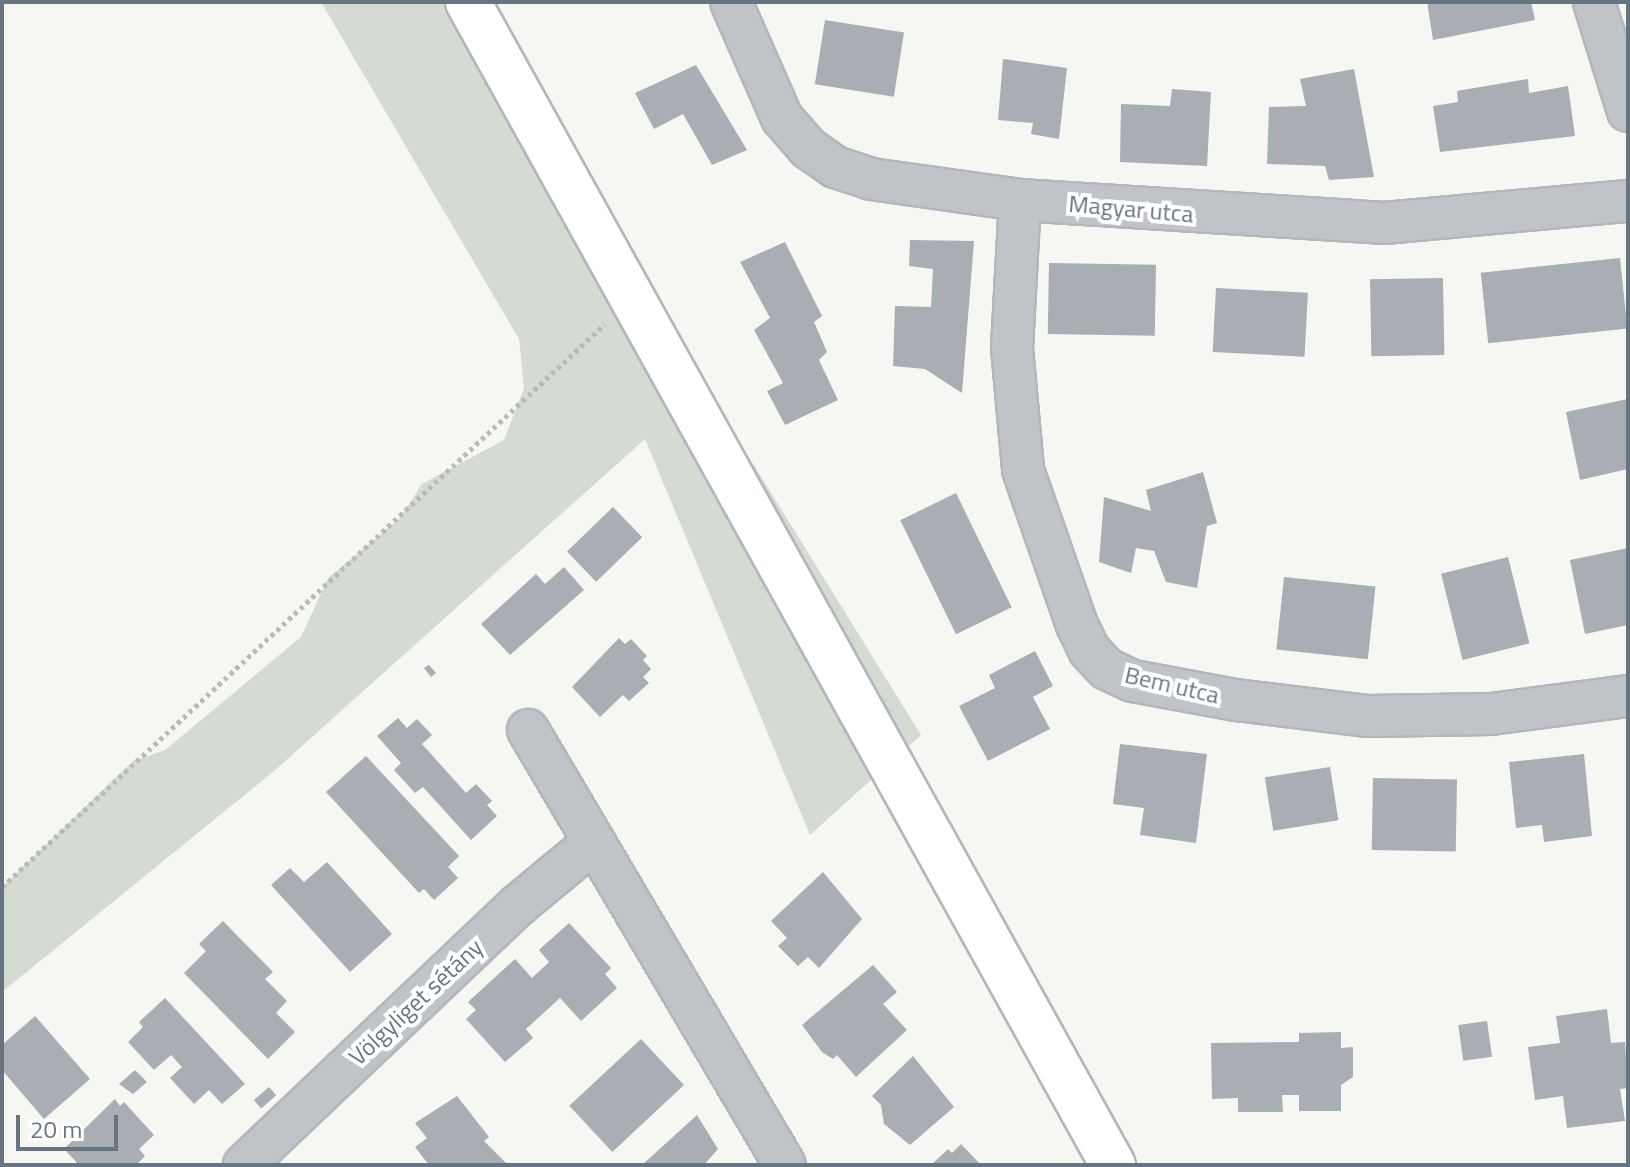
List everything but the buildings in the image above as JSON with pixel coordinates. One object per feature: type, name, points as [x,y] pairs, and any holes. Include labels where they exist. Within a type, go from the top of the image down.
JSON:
[{"type":"street","points":[[468,2],[1113,1165]]},
{"type":"street","name":"Magyar utca","points":[[731,2],[782,118],[808,148],[835,167],[871,179],[1020,200],[1384,223],[1573,210],[1628,201]]},
{"type":"street","points":[[1594,2],[1628,111]]},
{"type":"street","name":"Bem utca","points":[[1020,200],[1012,348],[1023,470],[1077,625],[1089,650],[1107,669],[1133,681],[1236,700],[1366,716],[1491,714],[1628,696]]},
{"type":"street","points":[[528,730],[785,1165]]},
{"type":"street","name":"Völgyliget sétány","points":[[244,1165],[517,906],[593,843]]},
{"type":"path","points":[[2,887],[523,396],[633,300]]},
{"type":"shaded area","points":[[321,2],[467,2],[921,735],[810,835],[645,439],[274,771],[2,992],[2,887],[133,761],[165,750],[301,637],[328,578],[400,518],[422,484],[504,440],[524,388],[519,339]]}]
